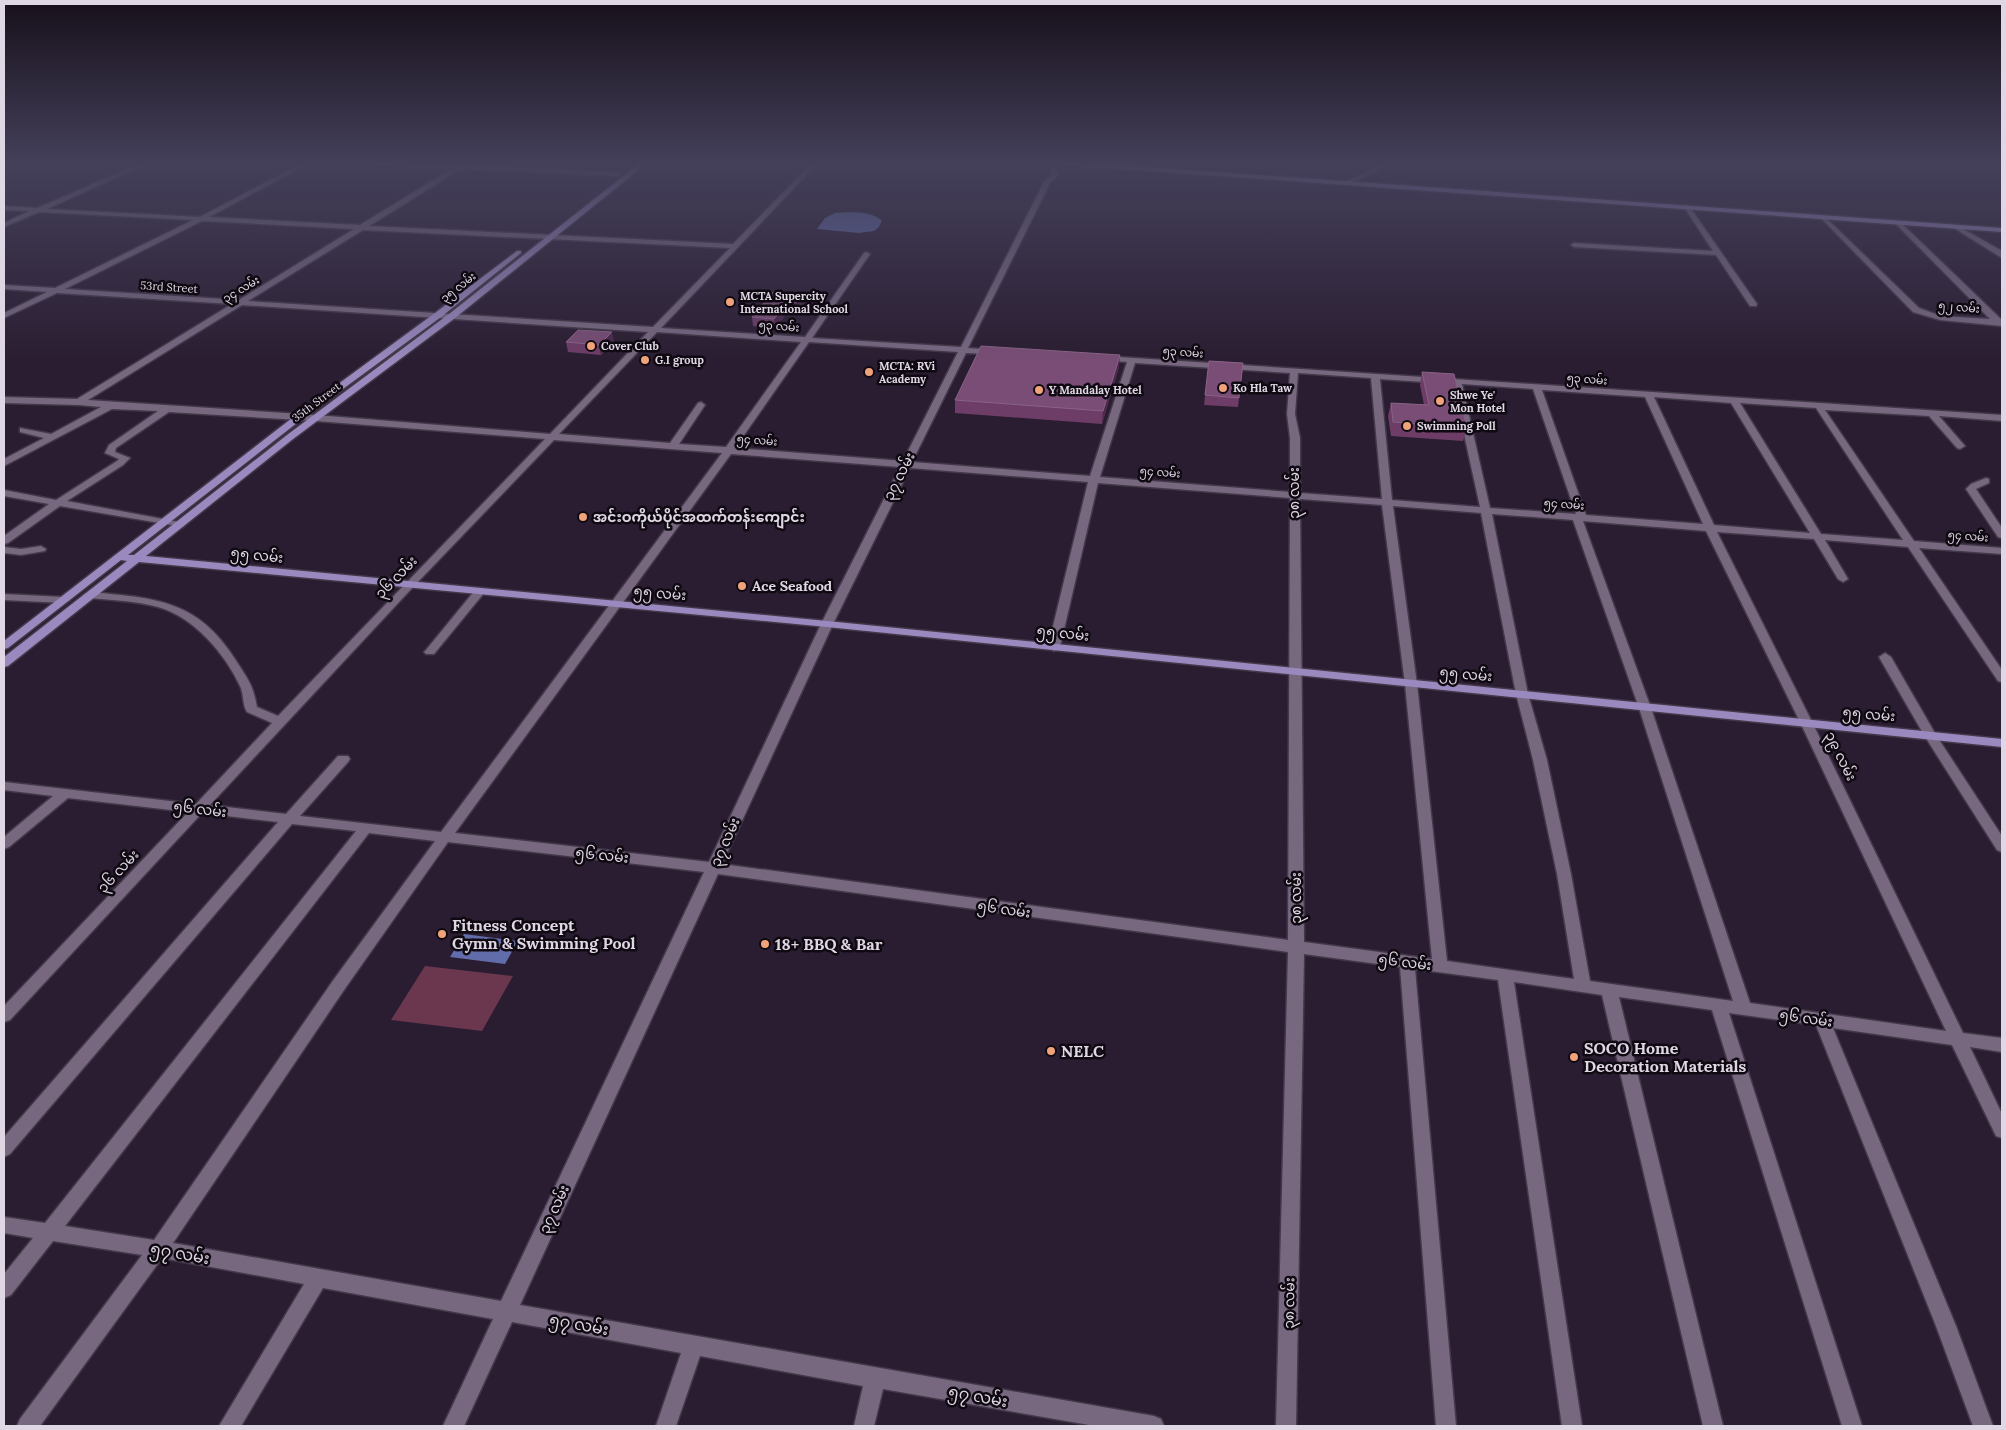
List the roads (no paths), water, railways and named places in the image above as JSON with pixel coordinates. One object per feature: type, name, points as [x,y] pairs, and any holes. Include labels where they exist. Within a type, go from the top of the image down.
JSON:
[{"type":"main road","points":[[530,243],[547,230]]},
{"type":"main road","name":"35th Street","points":[[4,663],[316,418],[452,316],[559,230]]},
{"type":"main road","name":"၃၅ လမ်း","points":[[438,315],[523,249]]},
{"type":"main road","name":"35th Street","points":[[4,646],[299,417],[438,315]]},
{"type":"main road","name":"၅၅ လမ်း","points":[[121,557],[827,624],[1295,673],[2002,743]]},
{"type":"street","points":[[4,316],[179,230]]},
{"type":"street","name":"၃၄ လမ်း","points":[[78,402],[360,230]]},
{"type":"street","points":[[412,230],[737,246]]},
{"type":"street","name":"၃၆ လမ်း","points":[[4,1016],[410,584],[752,230]]},
{"type":"street","name":"၃၇ လမ်း","points":[[452,1426],[827,624],[905,464],[1024,230]]},
{"type":"street","points":[[1703,230],[1753,304]]},
{"type":"street","name":"၅၂ လမ်း","points":[[1836,230],[1916,310],[1940,318],[2001,323]]},
{"type":"street","points":[[1905,230],[2001,323]]},
{"type":"street","points":[[1960,230],[2002,256]]},
{"type":"street","points":[[1574,245],[1719,253]]},
{"type":"street","points":[[28,1426],[158,1249],[338,986],[728,450],[866,254]]},
{"type":"street","name":"53rd Street","points":[[4,287],[452,316]]},
{"type":"street","name":"၅၃ လမ်း","points":[[452,316],[1003,352]]},
{"type":"street","name":"၅၃ လမ်း","points":[[1092,358],[2002,418]]},
{"type":"street","points":[[1054,647],[1094,479],[1132,360]]},
{"type":"street","name":"၃၈ လမ်း","points":[[1286,1426],[1296,948],[1295,438],[1291,414],[1294,370]]},
{"type":"street","points":[[1375,376],[1388,502],[1411,684],[1440,966]]},
{"type":"street","points":[[1456,382],[1486,511],[1522,694],[1540,760],[1564,874],[1583,986]]},
{"type":"street","points":[[1537,387],[1744,1010]]},
{"type":"street","name":"၃၉ လမ်း","points":[[1649,395],[1710,528],[1807,724],[2002,1132]]},
{"type":"street","name":"၅၄ လမ်း","points":[[4,400],[78,402],[166,410],[316,418],[2002,551]]},
{"type":"street","points":[[1734,400],[1843,579]]},
{"type":"street","points":[[1827,405],[1820,409],[2002,678]]},
{"type":"street","points":[[4,463],[110,406]]},
{"type":"street","points":[[673,446],[701,406]]},
{"type":"street","points":[[41,549],[21,552],[4,543],[56,504],[120,463],[125,458],[111,454],[112,447],[166,410]]},
{"type":"street","points":[[1931,413],[1960,446]]},
{"type":"street","points":[[23,430],[52,437]]},
{"type":"street","points":[[1986,481],[1971,489],[2002,534]]},
{"type":"street","points":[[4,493],[179,525]]},
{"type":"street","points":[[430,652],[480,591]]},
{"type":"street","points":[[89,596],[149,601],[174,609],[189,618],[217,640],[248,687],[251,709],[280,722]]},
{"type":"street","points":[[4,597],[64,600]]},
{"type":"street","points":[[1885,657],[1930,735],[2002,847]]},
{"type":"street","points":[[4,1149],[343,759]]},
{"type":"street","name":"၅၆ လမ်း","points":[[4,786],[714,868],[1609,989],[1744,1010],[2002,1045]]},
{"type":"street","points":[[4,844],[65,793]]},
{"type":"street","points":[[4,1289],[365,829]]},
{"type":"street","points":[[1406,962],[1446,1426]]},
{"type":"street","points":[[1505,975],[1572,1426]]},
{"type":"street","points":[[1609,989],[1713,1426]]},
{"type":"street","points":[[1719,1006],[1852,1426]]},
{"type":"street","points":[[1822,1020],[1946,1326],[1984,1426]]},
{"type":"street","name":"၅၇ လမ်း","points":[[4,1225],[158,1249],[694,1344],[875,1378],[1081,1420],[1154,1426]]},
{"type":"street","points":[[228,1426],[319,1277]]},
{"type":"street","points":[[666,1426],[694,1344]]},
{"type":"street","points":[[864,1426],[875,1378]]},
{"type":"water","points":[[825,230],[876,230],[859,233]]},
{"type":"water","points":[[464,934],[518,941],[505,964],[450,957]]},
{"type":"place","name":"MCTA Supercity International School","points":[[730,302]]},
{"type":"place","name":"Cover Club","points":[[591,346]]},
{"type":"place","name":"G.I group","points":[[645,360]]},
{"type":"place","name":"MCTA: RVi Academy","points":[[869,372]]},
{"type":"place","name":"Ko Hla Taw","points":[[1223,388]]},
{"type":"place","name":"Y Mandalay Hotel","points":[[1039,390]]},
{"type":"place","name":"Shwe Ye' Mon Hotel","points":[[1440,401]]},
{"type":"place","name":"Swimming Poll","points":[[1407,426]]},
{"type":"place","name":"အင်းဝကိုယ်ပိုင်အထက်တန်းကျောင်း","points":[[583,517]]},
{"type":"place","name":"Ace Seafood","points":[[742,586]]},
{"type":"place","name":"Fitness Concept Gymn & Swimming Pool","points":[[442,934]]},
{"type":"place","name":"18+ BBQ & Bar","points":[[765,944]]},
{"type":"place","name":"NELC","points":[[1051,1051]]},
{"type":"place","name":"SOCO Home Decoration Materials","points":[[1574,1057]]}]
